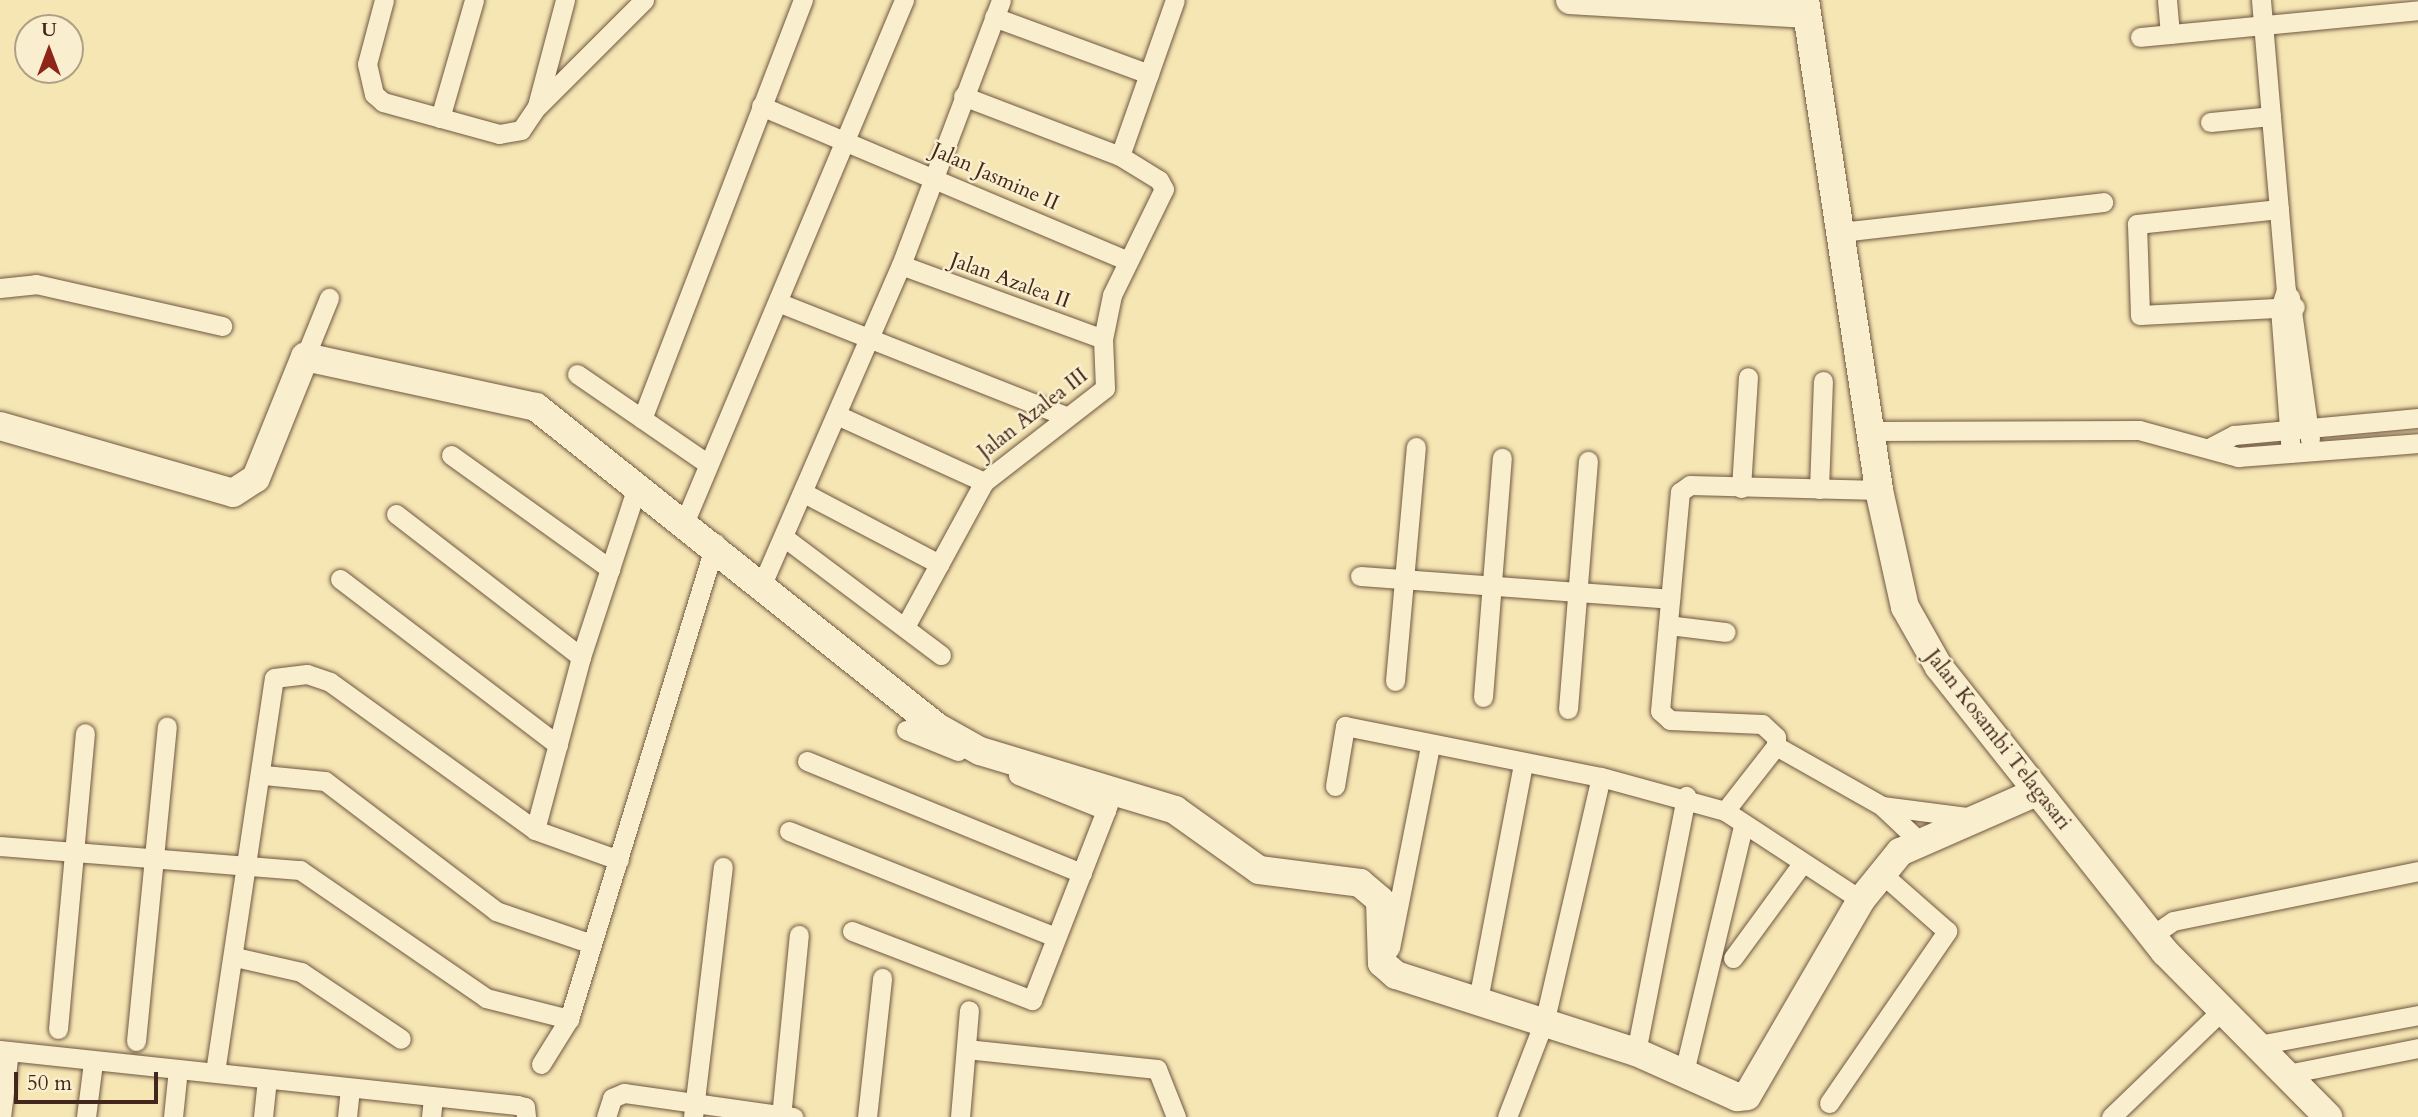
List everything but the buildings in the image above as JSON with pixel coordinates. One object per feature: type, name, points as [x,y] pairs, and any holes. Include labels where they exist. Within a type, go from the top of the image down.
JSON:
[{"type":"street","points":[[384,0],[367,64],[369,86],[383,102],[440,118],[512,132],[644,0]]},
{"type":"street","points":[[440,118],[474,0]]},
{"type":"street","points":[[537,106],[565,0]]},
{"type":"street","points":[[642,419],[803,0]]},
{"type":"street","points":[[685,521],[780,303],[842,139],[904,0]]},
{"type":"street","points":[[963,96],[1120,156],[1175,0]]},
{"type":"street","points":[[1570,0],[1806,7]]},
{"type":"street","points":[[2167,0],[2170,34]]},
{"type":"street","points":[[2261,0],[2287,302],[2289,429],[2301,452]]},
{"type":"street","name":"Jalan Kosambi Telagasari","points":[[1806,7],[1879,491],[1896,575],[1921,638],[2036,792],[2153,935],[2220,1012],[2328,1117]]},
{"type":"street","points":[[2140,37],[2263,23],[2348,8],[2418,10]]},
{"type":"street","points":[[764,582],[901,265],[997,9],[1149,74]]},
{"type":"street","name":"Jalan Jasmine II","points":[[761,106],[934,174],[1128,261]]},
{"type":"street","points":[[2210,122],[2271,116]]},
{"type":"street","name":"Jalan Azalea III","points":[[906,625],[984,482],[1063,415],[1105,388],[1102,339],[1112,295],[1164,189],[1159,180],[1120,156]]},
{"type":"street","points":[[1841,232],[2104,202]]},
{"type":"street","points":[[2279,209],[2142,221],[2134,236],[2142,318],[2287,302]]},
{"type":"street","name":"Jalan Azalea II","points":[[901,265],[1102,339]]},
{"type":"street","points":[[0,288],[36,284],[222,326]]},
{"type":"street","points":[[0,426],[241,492],[256,478],[329,298]]},
{"type":"street","points":[[2287,302],[2310,428],[2301,452]]},
{"type":"street","points":[[780,303],[1063,415]]},
{"type":"street","points":[[305,357],[536,407],[764,582],[910,719],[1109,801]]},
{"type":"street","points":[[578,374],[708,464]]},
{"type":"street","points":[[1741,488],[1748,377]]},
{"type":"street","points":[[1819,489],[1823,381]]},
{"type":"street","points":[[837,415],[984,482]]},
{"type":"street","points":[[2211,447],[2234,435],[2418,418]]},
{"type":"street","points":[[1870,431],[2116,428],[2211,447],[2238,457],[2418,443]]},
{"type":"street","points":[[1395,681],[1416,447]]},
{"type":"street","points":[[451,455],[610,569]]},
{"type":"street","points":[[1483,698],[1502,458]]},
{"type":"street","points":[[1568,709],[1588,461]]},
{"type":"street","points":[[535,830],[581,657],[638,484]]},
{"type":"street","points":[[1879,491],[1690,485],[1680,492],[1668,625],[1658,698],[1662,716],[1762,724],[1773,732],[1776,746],[1882,806],[1918,840]]},
{"type":"street","points":[[804,493],[939,564]]},
{"type":"street","points":[[396,514],[581,657]]},
{"type":"street","points":[[785,538],[906,625],[941,654]]},
{"type":"street","points":[[541,1064],[569,1019],[589,943],[620,860],[715,543]]},
{"type":"street","points":[[1360,576],[1576,596],[1670,599]]},
{"type":"street","points":[[340,579],[558,745]]},
{"type":"street","points":[[1668,625],[1726,632]]},
{"type":"street","points":[[215,1072],[264,775],[270,682],[307,674],[330,682],[535,830],[620,860]]},
{"type":"street","points":[[910,719],[937,727],[980,751],[1109,801],[1175,810],[1268,873],[1370,888],[1381,907],[1386,969]]},
{"type":"street","points":[[1335,786],[1345,726],[1430,746],[1601,777],[1686,796],[1725,811],[1801,865],[1861,900]]},
{"type":"street","points":[[136,1041],[167,727]]},
{"type":"street","points":[[58,1029],[85,733]]},
{"type":"street","points":[[1386,969],[1430,746]]},
{"type":"street","points":[[1725,811],[1776,746]]},
{"type":"street","points":[[807,761],[1082,873]]},
{"type":"street","points":[[1478,1000],[1523,764]]},
{"type":"street","points":[[264,775],[325,781],[496,911],[589,943]]},
{"type":"street","points":[[1507,1117],[1545,1019],[1601,777]]},
{"type":"street","points":[[1386,969],[1545,1019],[1636,1052],[1684,1072],[1747,1107],[1861,900],[1881,873],[1918,840],[1978,818],[2036,792]]},
{"type":"street","points":[[1636,1052],[1686,796]]},
{"type":"street","points":[[852,931],[1032,1000],[1109,801]]},
{"type":"street","points":[[1882,806],[1978,818]]},
{"type":"street","points":[[1684,1072],[1743,826]]},
{"type":"street","points":[[789,831],[1056,937]]},
{"type":"street","points":[[0,846],[74,850],[154,862],[312,875],[486,998],[569,1019]]},
{"type":"street","points":[[1733,958],[1801,865]]},
{"type":"street","points":[[694,1112],[723,867]]},
{"type":"street","points":[[2153,935],[2173,921],[2418,871]]},
{"type":"street","points":[[1829,1103],[1947,931],[1881,873]]},
{"type":"street","points":[[606,1117],[612,1098],[624,1093],[694,1112],[785,1117],[799,935]]},
{"type":"street","points":[[235,957],[300,972],[401,1039]]},
{"type":"street","points":[[867,1117],[882,978]]},
{"type":"street","points":[[960,1117],[969,1010]]},
{"type":"street","points":[[2111,1117],[2130,1109],[2220,1012]]},
{"type":"street","points":[[2253,1046],[2418,1016]]},
{"type":"street","points":[[2283,1075],[2418,1048]]},
{"type":"street","points":[[966,1049],[1157,1069],[1176,1117]]},
{"type":"street","points":[[1,1117],[4,1050],[93,1062],[215,1072],[351,1088],[432,1108],[521,1105],[526,1117]]},
{"type":"street","points":[[86,1117],[93,1062]]},
{"type":"street","points":[[173,1117],[178,1069]]},
{"type":"street","points":[[263,1117],[267,1079]]},
{"type":"street","points":[[347,1117],[351,1088]]}]
